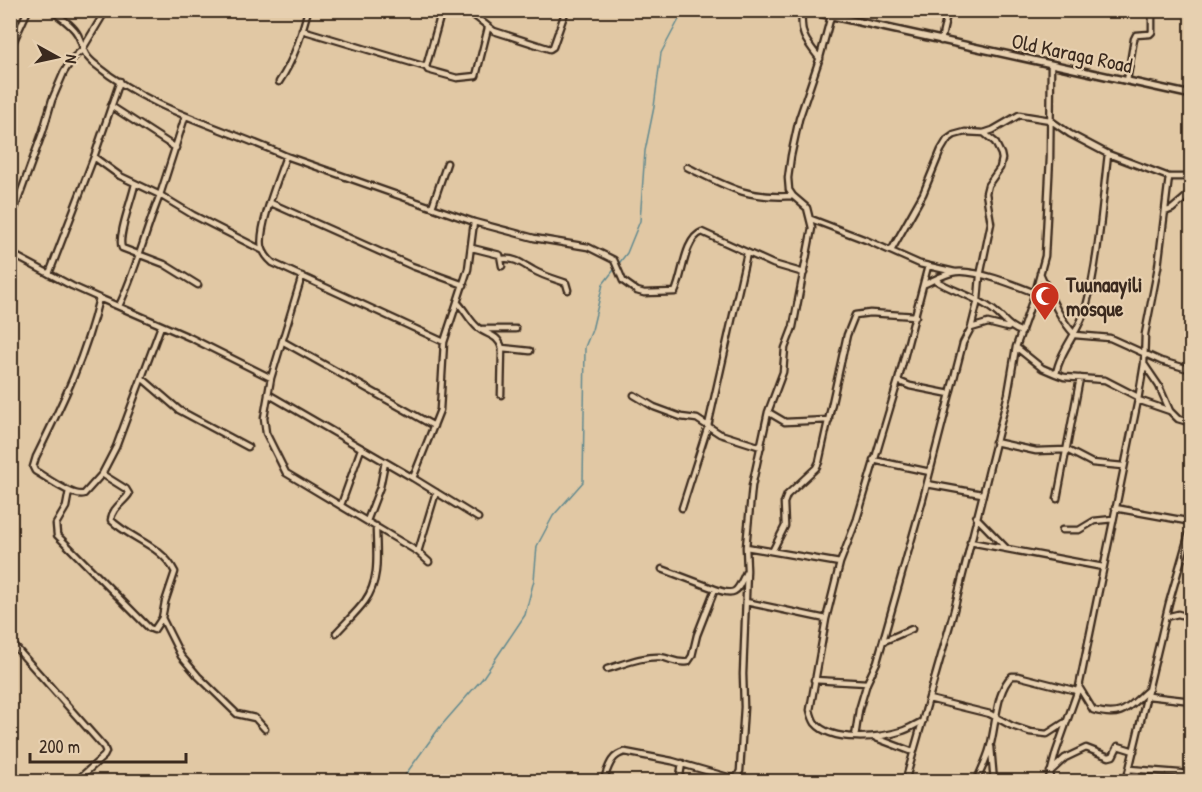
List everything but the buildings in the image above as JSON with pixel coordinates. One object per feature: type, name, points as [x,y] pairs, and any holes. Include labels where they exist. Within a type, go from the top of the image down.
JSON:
[{"type":"street","points":[[10,49],[28,10]]},
{"type":"street","points":[[51,10],[77,33],[82,50],[97,66],[185,117],[256,142],[286,156],[474,222],[534,238],[588,247],[614,260],[623,280],[637,291],[644,293],[675,292],[690,243],[696,234],[702,232],[773,264],[804,273]]},
{"type":"street","points":[[10,222],[52,100],[64,72],[73,58],[82,50],[106,10]]},
{"type":"street","points":[[279,82],[288,68],[308,10]]},
{"type":"street","points":[[426,67],[442,10]]},
{"type":"street","points":[[462,10],[472,14],[488,28],[503,35],[550,49],[553,47],[566,10]]},
{"type":"street","points":[[804,10],[800,28],[820,59]]},
{"type":"street","name":"Old Karaga Road","points":[[804,10],[1191,95]]},
{"type":"street","points":[[941,41],[948,10]]},
{"type":"street","points":[[1127,81],[1134,39],[1136,35],[1152,32],[1152,11]]},
{"type":"street","points":[[603,782],[613,757],[625,752],[682,764],[717,776],[737,777],[740,771],[744,707],[746,547],[752,486],[768,412],[783,372],[785,348],[793,327],[810,240],[811,219],[807,208],[789,190],[788,178],[799,119],[820,59],[827,14]]},
{"type":"street","points":[[302,30],[457,78],[476,76],[488,28]]},
{"type":"street","points":[[905,782],[953,614],[1008,394],[1016,347],[1045,256],[1051,65]]},
{"type":"street","points":[[49,274],[94,157],[120,81]]},
{"type":"street","points":[[111,106],[176,147]]},
{"type":"street","points":[[891,251],[923,194],[947,140],[964,132],[984,133],[993,130],[1019,115],[1050,120],[1070,134],[1108,154],[1169,177],[1191,177]]},
{"type":"street","points":[[119,306],[136,269],[185,117]]},
{"type":"street","points":[[855,736],[859,710],[884,640],[963,344],[971,328],[978,300],[980,276],[991,223],[986,193],[988,185],[1000,168],[1002,159],[994,142],[984,133]]},
{"type":"street","points":[[1056,374],[1086,307],[1108,154]]},
{"type":"street","points":[[262,250],[263,227],[286,156]]},
{"type":"street","points":[[94,157],[135,184],[262,250],[273,263],[444,342]]},
{"type":"street","points":[[432,207],[447,163]]},
{"type":"street","points":[[687,167],[745,194],[793,196]]},
{"type":"street","points":[[1048,782],[1078,689],[1138,398],[1144,364],[1145,334],[1158,267],[1169,177]]},
{"type":"street","points":[[135,184],[120,234],[120,243],[127,251],[164,264],[198,285]]},
{"type":"street","points":[[1165,212],[1172,209],[1191,192]]},
{"type":"street","points":[[271,203],[401,261],[464,285]]},
{"type":"street","points":[[811,219],[928,267],[980,276],[1035,293]]},
{"type":"street","points":[[413,478],[442,401],[444,342],[464,285],[472,248],[474,222]]},
{"type":"street","points":[[472,248],[500,255],[502,266]]},
{"type":"street","points":[[682,508],[708,426],[747,253]]},
{"type":"street","points":[[10,254],[271,378]]},
{"type":"street","points":[[502,259],[510,258],[529,265],[533,270],[566,283],[568,290]]},
{"type":"street","points":[[923,721],[904,731],[875,737],[843,735],[825,730],[814,723],[810,710],[826,619],[840,563],[857,519],[898,381],[928,267]]},
{"type":"street","points":[[925,284],[955,272]]},
{"type":"street","points":[[1040,273],[1057,311],[1075,335],[1110,338],[1161,361],[1191,370]]},
{"type":"street","points":[[302,276],[271,378],[264,418],[266,433],[286,473],[418,552],[429,562]]},
{"type":"street","points":[[935,280],[978,300],[999,315],[1010,328]]},
{"type":"street","points":[[99,298],[77,372],[33,467],[35,471],[69,491],[84,494],[102,474],[116,447],[161,326]]},
{"type":"street","points":[[458,303],[479,329],[495,336],[500,341],[502,348],[501,395]]},
{"type":"street","points":[[773,550],[785,526],[784,503],[787,495],[816,468],[848,335],[855,315],[870,313],[916,316]]},
{"type":"street","points":[[971,328],[988,323],[1022,332]]},
{"type":"street","points":[[479,329],[516,329]]},
{"type":"street","points":[[282,340],[434,426]]},
{"type":"street","points":[[1016,347],[1042,368],[1056,374],[1064,377],[1105,380],[1138,398],[1170,411]]},
{"type":"street","points":[[502,348],[530,351]]},
{"type":"street","points":[[1144,364],[1159,386],[1170,411],[1178,419],[1191,423]]},
{"type":"street","points":[[1057,500],[1080,378]]},
{"type":"street","points":[[143,379],[179,410],[248,447]]},
{"type":"street","points":[[898,381],[910,386],[950,394]]},
{"type":"street","points":[[268,394],[478,518]]},
{"type":"street","points":[[634,395],[654,407],[681,417],[697,419],[720,434],[761,447]]},
{"type":"street","points":[[768,412],[785,422],[829,420]]},
{"type":"street","points":[[995,442],[1036,451],[1067,450],[1092,463],[1123,466]]},
{"type":"street","points":[[341,505],[361,449]]},
{"type":"street","points":[[873,460],[930,472]]},
{"type":"street","points":[[367,521],[380,487],[385,462]]},
{"type":"street","points":[[69,491],[66,507],[56,524],[57,535],[149,628],[154,630],[162,618],[175,572],[144,540],[132,537],[111,520],[111,516],[129,494],[126,489],[102,474]]},
{"type":"street","points":[[927,484],[982,494]]},
{"type":"street","points":[[418,552],[436,492]]},
{"type":"street","points":[[1115,508],[1191,524],[1126,782]]},
{"type":"street","points":[[976,517],[1007,549]]},
{"type":"street","points":[[1062,530],[1079,530],[1094,521],[1113,519]]},
{"type":"street","points":[[336,633],[366,600],[373,585],[376,572],[376,526]]},
{"type":"street","points":[[970,543],[1103,567]]},
{"type":"street","points":[[746,547],[840,563]]},
{"type":"street","points":[[662,569],[726,594],[737,590],[747,570]]},
{"type":"street","points":[[608,669],[645,658],[659,657],[679,663],[688,662],[715,590]]},
{"type":"street","points":[[746,602],[826,619]]},
{"type":"street","points":[[1166,617],[1178,614],[1191,618]]},
{"type":"street","points":[[162,618],[181,656],[198,676],[237,714],[255,718],[265,729]]},
{"type":"street","points":[[884,640],[912,628]]},
{"type":"street","points":[[10,641],[104,747],[106,752],[104,756],[75,782]]},
{"type":"street","points":[[976,782],[991,744],[1002,690],[1012,676],[1078,689],[1093,710],[1114,714],[1124,712],[1149,689]]},
{"type":"street","points":[[814,680],[867,683]]},
{"type":"street","points":[[1148,696],[1191,701]]},
{"type":"street","points":[[929,699],[996,717],[1030,732],[1047,734],[1066,721]]},
{"type":"street","points":[[1047,734],[1059,743]]},
{"type":"street","points":[[875,737],[913,752]]},
{"type":"street","points":[[991,744],[994,782]]},
{"type":"street","points":[[1050,772],[1065,758],[1086,748],[1109,757],[1113,756],[1118,746],[1134,752]]},
{"type":"street","points":[[679,782],[682,764]]},
{"type":"street","points":[[1129,769],[1191,774]]},
{"type":"waterway","points":[[400,782],[440,727],[482,679],[525,615],[534,580],[537,546],[553,516],[583,482],[585,347],[592,330],[603,284],[627,253],[640,221],[645,151],[661,53],[684,10]]},
{"type":"place","name":"Tuunaayili mosque","points":[[1045,322]]}]
